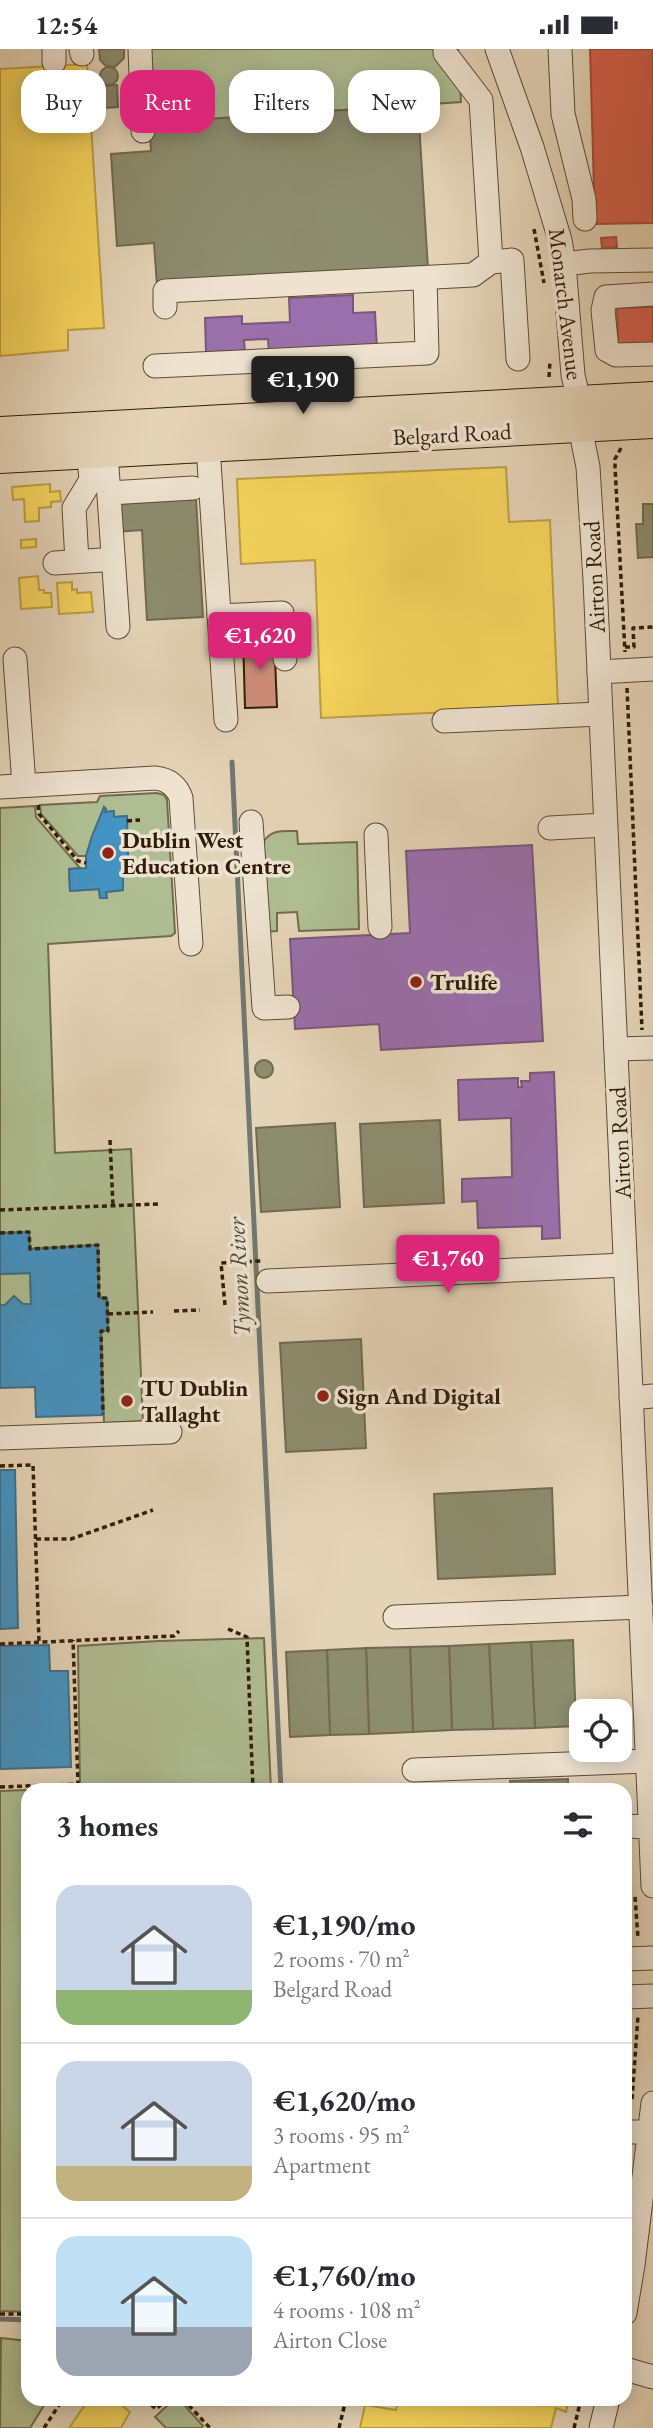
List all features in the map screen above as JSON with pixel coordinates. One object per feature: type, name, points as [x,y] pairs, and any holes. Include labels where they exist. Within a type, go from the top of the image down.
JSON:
[{"type":"main road","name":"Belgard Road","points":[[0,432],[208,447],[580,414],[653,397]]},
{"type":"main road","name":"Belgard Road","points":[[0,458],[96,440],[580,414],[653,423]]},
{"type":"street","points":[[140,49],[141,70]]},
{"type":"street","points":[[445,49],[445,53],[481,100],[491,262]]},
{"type":"street","name":"Monarch Avenue","points":[[497,49],[559,234],[573,375],[580,414]]},
{"type":"street","points":[[561,49],[563,114],[584,199],[585,219]]},
{"type":"street","points":[[165,307],[165,291],[473,275],[491,262],[512,260],[518,359]]},
{"type":"street","points":[[564,264],[653,260]]},
{"type":"street","points":[[155,366],[427,352],[425,278]]},
{"type":"street","points":[[653,294],[606,297],[604,310],[607,351],[616,355],[653,353]]},
{"type":"street","name":"Airton Road","points":[[580,414],[588,467],[599,672],[625,1265],[642,1397],[641,1607],[648,1659],[653,1886]]},
{"type":"street","points":[[96,440],[109,493],[118,627]]},
{"type":"street","points":[[96,440],[91,479],[74,508],[66,562],[102,560]]},
{"type":"street","points":[[208,447],[226,720]]},
{"type":"street","points":[[109,493],[192,488]]},
{"type":"street","points":[[219,616],[282,613],[285,659]]},
{"type":"street","points":[[15,659],[31,794]]},
{"type":"street","points":[[599,672],[653,669]]},
{"type":"street","points":[[444,721],[600,714]]},
{"type":"street","points":[[0,787],[31,794],[155,778],[164,779],[175,787],[181,798],[191,944]]},
{"type":"street","points":[[251,822],[264,1008],[288,1007]]},
{"type":"street","points":[[550,828],[605,825]]},
{"type":"street","points":[[376,835],[380,927]]},
{"type":"street","points":[[615,1049],[648,1039]]},
{"type":"street","points":[[266,1271],[625,1265]]},
{"type":"street","points":[[0,1438],[170,1432]]},
{"type":"street","points":[[394,1616],[641,1607]]},
{"type":"street","points":[[414,1770],[649,1767]]},
{"type":"street","points":[[632,1826],[650,1827]]},
{"type":"street","points":[[632,1959],[653,1958]]},
{"type":"street","points":[[632,1997],[653,1996]]},
{"type":"street","points":[[632,2290],[645,2246],[634,2184],[650,2132],[653,2106]]},
{"type":"street","points":[[632,2132],[650,2132]]},
{"type":"street","points":[[632,2371],[653,2377]]},
{"type":"street","points":[[601,2428],[606,2406]]},
{"type":"path","points":[[532,221],[545,294]]},
{"type":"path","points":[[548,377],[550,359]]},
{"type":"path","points":[[624,445],[618,451],[615,467],[648,1039]]},
{"type":"path","points":[[625,647],[634,647],[633,628],[653,627]]},
{"type":"path","points":[[31,794],[39,814],[78,861],[86,863]]},
{"type":"path","points":[[127,821],[141,820]]},
{"type":"path","points":[[110,1140],[113,1206]]},
{"type":"path","points":[[0,1210],[159,1204]]},
{"type":"path","points":[[0,1233],[29,1232],[30,1249],[98,1245],[99,1298],[107,1298],[108,1314],[108,1331],[101,1331],[103,1415]]},
{"type":"path","points":[[225,1305],[221,1263],[244,1262],[266,1271]]},
{"type":"path","points":[[174,1311],[200,1310]]},
{"type":"path","points":[[108,1314],[153,1312]]},
{"type":"path","points":[[0,1466],[33,1465],[39,1642]]},
{"type":"path","points":[[36,1539],[71,1539],[153,1510]]},
{"type":"path","points":[[228,1629],[247,1637],[253,1783]]},
{"type":"path","points":[[0,1644],[174,1636],[179,1631]]},
{"type":"path","points":[[73,1640],[78,1783]]},
{"type":"path","points":[[0,1787],[21,1786]]},
{"type":"path","points":[[0,2314],[21,2314]]},
{"type":"path","points":[[44,2428],[58,2406]]},
{"type":"path","points":[[189,2406],[209,2428]]},
{"type":"path","points":[[339,2428],[344,2406]]},
{"type":"path","points":[[574,2428],[580,2406]]},
{"type":"green space","points":[[148,49],[458,49],[461,102],[440,103],[440,70],[348,70],[348,110],[334,111],[334,70],[229,70],[229,118],[215,119],[215,70],[148,70]]},
{"type":"green space","points":[[157,793],[164,795],[167,800],[175,933],[171,936],[48,944],[55,1153],[131,1149],[143,1421],[104,1423],[101,1331],[108,1330],[107,1298],[99,1298],[98,1245],[30,1249],[29,1232],[0,1233],[0,808],[35,806],[36,817],[80,868],[69,869],[70,891],[99,889],[100,898],[107,898],[106,892],[123,890],[123,857],[128,857],[126,816],[114,817],[114,811],[105,812],[104,807],[86,856],[78,856],[41,814],[40,805],[97,802],[100,796]]},
{"type":"green space","points":[[297,831],[298,844],[357,842],[359,929],[299,931],[297,912],[277,913],[277,931],[264,932],[263,843],[273,833]]},
{"type":"green space","points":[[30,1273],[31,1304],[23,1304],[14,1296],[5,1305],[0,1305],[0,1274]]},
{"type":"green space","points":[[264,1638],[271,1783],[80,1783],[78,1646]]},
{"type":"green space","points":[[21,1790],[21,2312],[0,2311],[0,1791]]},
{"type":"green space","points":[[1,2338],[21,2340],[21,2406],[44,2406],[30,2428],[0,2428]]},
{"type":"green space","points":[[167,2406],[185,2406],[203,2426],[166,2428],[155,2417]]},
{"type":"building: Homes","points":[[87,64],[87,70],[21,70],[21,133],[91,133],[104,328],[68,330],[68,350],[0,356],[0,69]]},
{"type":"building: Homes","points":[[506,467],[509,522],[550,520],[558,707],[321,718],[315,560],[241,564],[237,479]]},
{"type":"building: Homes","points":[[50,484],[50,492],[60,491],[61,501],[51,502],[51,507],[39,508],[39,521],[25,522],[24,499],[13,500],[12,487]]},
{"type":"building: Homes","points":[[36,539],[36,547],[21,548],[21,540]]},
{"type":"building: Homes","points":[[38,576],[39,590],[51,593],[52,607],[21,609],[19,578]]},
{"type":"building: Homes","points":[[72,582],[72,590],[77,589],[77,593],[91,592],[93,612],[59,614],[57,583]]},
{"type":"building: Homes","points":[[84,2406],[123,2406],[130,2412],[121,2428],[69,2428]]},
{"type":"building: Homes","points":[[365,2406],[396,2410],[397,2406],[567,2406],[566,2412],[556,2408],[551,2428],[360,2428]]},
{"type":"building: Shops","points":[[590,49],[653,49],[653,223],[595,224]]},
{"type":"building: Shops","points":[[616,237],[617,247],[602,248],[601,238]]},
{"type":"building: Shops","points":[[653,307],[653,346],[618,347],[617,308]]},
{"type":"building: Offices","points":[[353,295],[353,313],[375,312],[377,349],[269,353],[268,339],[244,340],[245,352],[206,353],[205,318],[242,316],[242,324],[290,322],[289,298]]},
{"type":"building: Offices","name":"Trulife","points":[[532,845],[543,1041],[381,1050],[379,1024],[295,1029],[290,939],[410,933],[406,851]]},
{"type":"building: Offices","points":[[554,1072],[560,1238],[542,1239],[542,1226],[478,1228],[477,1201],[462,1202],[462,1179],[512,1177],[511,1118],[459,1120],[458,1080],[518,1078],[518,1087],[522,1087],[521,1081],[530,1081],[530,1073]]},
{"type":"building: Schools","name":"Dublin West Education Centre","points":[[104,807],[105,812],[114,811],[114,817],[127,816],[128,857],[123,857],[123,890],[106,892],[107,898],[100,898],[99,889],[70,891],[69,869],[86,868],[86,856]]},
{"type":"building: Schools","points":[[29,1232],[30,1249],[98,1245],[99,1298],[107,1298],[108,1331],[101,1331],[103,1415],[36,1417],[35,1387],[0,1388],[0,1305],[5,1305],[14,1296],[23,1304],[31,1304],[30,1273],[0,1274],[0,1233]]},
{"type":"building: Schools","points":[[0,1470],[15,1470],[18,1628],[0,1629]]},
{"type":"building: Schools","points":[[49,1645],[50,1671],[68,1671],[71,1767],[0,1769],[0,1646]]},
{"type":"building: Industry","points":[[99,49],[124,49],[124,58],[115,67],[106,66],[100,60]]},
{"type":"building: Industry","points":[[109,67],[117,73],[115,82],[106,84],[106,70],[103,70]]},
{"type":"building: Industry","points":[[117,85],[118,107],[106,108],[106,86]]},
{"type":"building: Industry","points":[[348,110],[348,133],[420,133],[428,269],[157,286],[154,243],[117,246],[111,154],[151,151],[150,133],[215,133],[215,119],[229,118],[229,133],[334,133],[334,111]]},
{"type":"building: Industry","points":[[196,499],[203,617],[147,620],[142,530],[116,532],[115,504]]},
{"type":"building: Industry","points":[[643,504],[653,504],[653,557],[638,558],[636,524],[643,524]]},
{"type":"building: Industry","points":[[260,1060],[268,1060],[273,1069],[271,1076],[260,1078],[255,1073],[255,1065]]},
{"type":"building: Industry","points":[[440,1120],[444,1203],[364,1207],[360,1124]]},
{"type":"building: Industry","points":[[335,1123],[340,1207],[261,1212],[256,1128]]},
{"type":"building: Industry","name":"Sign And Digital","points":[[361,1339],[366,1448],[286,1452],[280,1343]]},
{"type":"building: Industry","points":[[552,1488],[555,1574],[438,1579],[434,1494]]},
{"type":"building: Industry","points":[[573,1640],[575,1699],[569,1699],[569,1726],[535,1728],[531,1642]]},
{"type":"building: Industry","points":[[531,1642],[535,1728],[493,1729],[489,1644]]},
{"type":"building: Industry","points":[[489,1644],[493,1729],[452,1730],[449,1646]]},
{"type":"building: Industry","points":[[449,1646],[452,1730],[413,1732],[410,1647]]},
{"type":"building: Industry","points":[[410,1647],[413,1732],[369,1734],[366,1648]]},
{"type":"building: Industry","points":[[366,1648],[369,1734],[330,1735],[327,1650]]},
{"type":"building: Industry","points":[[327,1650],[330,1735],[290,1737],[286,1652]]},
{"type":"building: Industry","points":[[568,1779],[568,1783],[510,1783]]},
{"type":"building: Other","points":[[274,635],[277,707],[245,708],[243,636]]},
{"type":"waterway","name":"Tymon River","points":[[232,762],[281,1783]]},
{"type":"waterway","name":"Tymon River","points":[[0,2319],[21,2320]]},
{"type":"place","name":"Dublin West Education Centre","points":[[108,853]]},
{"type":"place","name":"Trulife","points":[[416,982]]},
{"type":"place","name":"Sign And Digital","points":[[323,1396]]},
{"type":"place","name":"TU Dublin Tallaght","points":[[127,1401]]}]
